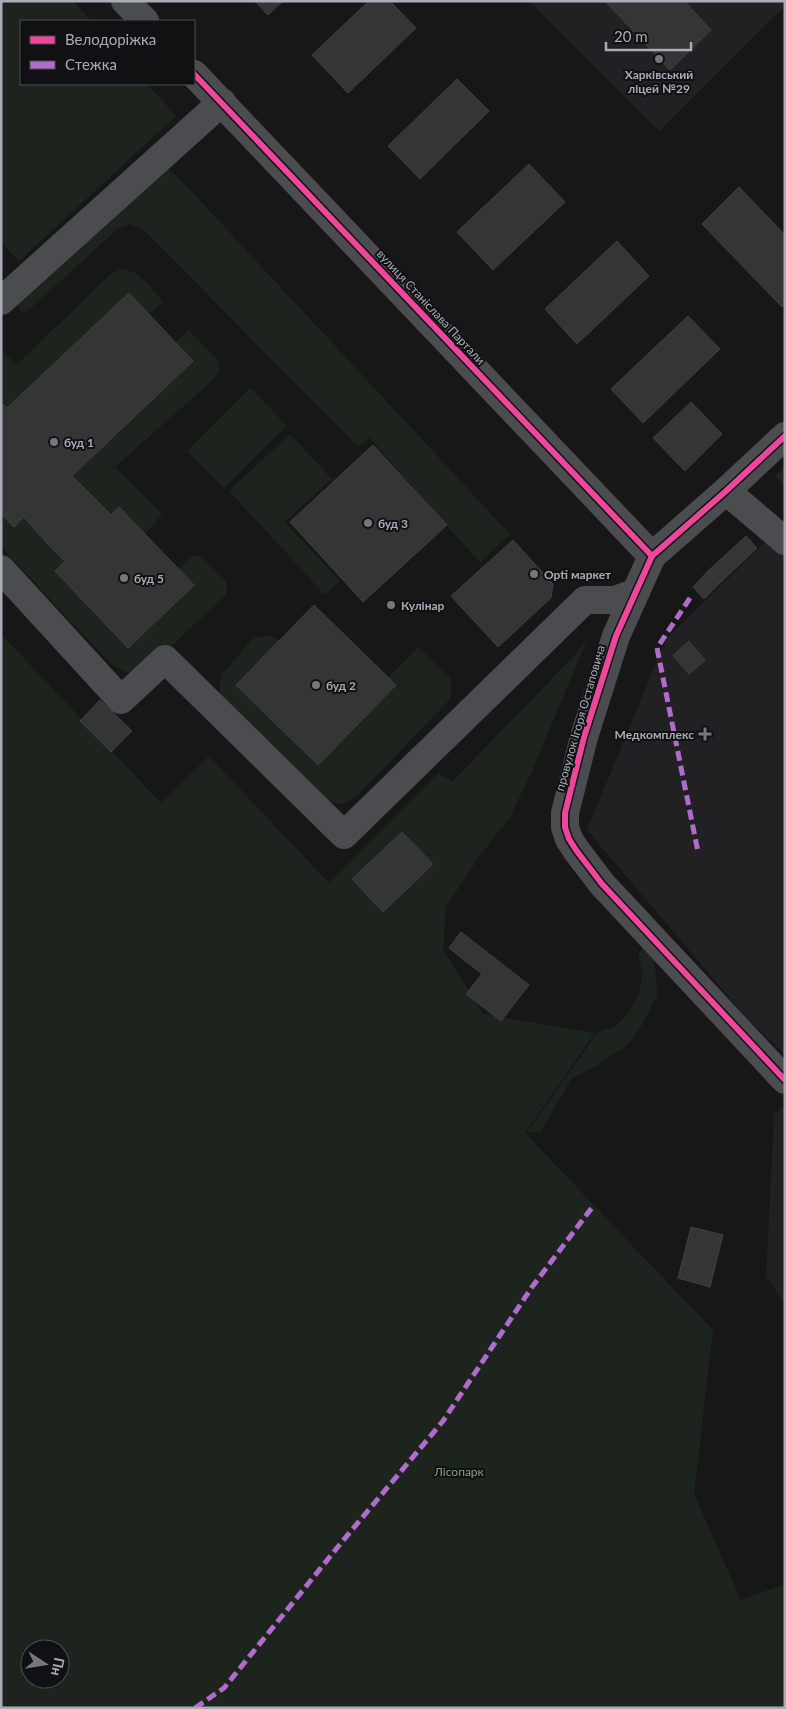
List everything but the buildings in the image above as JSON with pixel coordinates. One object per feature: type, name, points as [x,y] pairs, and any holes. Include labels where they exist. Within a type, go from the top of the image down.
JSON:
[{"type":"street","name":"вулиця Станіслава Партали","points":[[195,75],[652,556]]},
{"type":"street","points":[[1,301],[222,102]]},
{"type":"street","name":"провулок Ігоря Остаповича","points":[[785,436],[652,556],[616,636],[584,737],[565,813],[565,827],[569,839],[602,884],[785,1080]]},
{"type":"street","points":[[726,491],[785,541]]},
{"type":"street","points":[[1,570],[120,700],[165,659],[344,835],[585,600],[615,600],[636,592]]},
{"type":"shaded area","name":"Харківський ліцей №29","points":[[529,1],[785,1],[785,6],[659,131]]},
{"type":"shaded area","points":[[785,466],[785,488],[775,476]]},
{"type":"shaded area","name":"Медкомплекс","points":[[785,523],[785,1054],[746,1017],[587,830],[666,639]]},
{"type":"shaded area","points":[[785,1106],[785,1303],[766,1277],[774,1114]]},
{"type":"green space","points":[[1,1],[73,1],[90,20],[20,20],[20,85],[148,85],[176,116],[19,261],[1,242]]},
{"type":"green space","points":[[168,168],[510,534],[480,563],[369,437],[358,447],[145,231],[131,224],[120,227],[24,314],[11,299]]},
{"type":"green space","points":[[121,269],[128,270],[139,276],[163,302],[150,314],[129,293],[7,408],[1,402],[1,349],[16,365],[111,274]]},
{"type":"green space","points":[[189,330],[218,360],[219,368],[216,377],[115,467],[162,514],[145,534],[111,515],[72,476],[193,361],[176,342]]},
{"type":"green space","points":[[250,388],[287,426],[224,488],[187,451]]},
{"type":"green space","points":[[290,434],[332,479],[285,522],[340,581],[325,595],[229,491]]},
{"type":"green space","points":[[1,514],[14,527],[24,517],[65,561],[55,571],[179,569],[192,556],[199,555],[226,581],[226,595],[158,658],[133,673],[125,672],[113,665],[95,647],[1,547]]},
{"type":"green space","name":"Лісопарк","points":[[1,634],[161,803],[209,756],[329,883],[439,773],[452,782],[587,640],[532,771],[510,817],[479,857],[446,907],[443,949],[483,1014],[595,1033],[525,1133],[713,1330],[694,1494],[741,1600],[785,1584],[785,1708],[1,1708]]},
{"type":"green space","points":[[271,636],[279,641],[237,686],[318,765],[396,685],[389,677],[418,647],[450,678],[452,688],[450,699],[357,796],[342,804],[330,802],[221,698],[219,687],[222,674],[254,637]]},
{"type":"green space","points":[[643,948],[653,959],[657,996],[642,1025],[626,1046],[599,1064],[571,1079],[540,1133],[527,1132],[598,1032],[616,1026],[629,1012],[639,993],[643,973],[638,955]]},
{"type":"marked path","points":[[690,598],[657,648],[698,852]]},
{"type":"marked path","points":[[195,1708],[224,1688],[443,1421],[532,1287],[594,1205]]},
{"type":"cycle path","points":[[195,75],[652,556]]},
{"type":"cycle path","points":[[785,436],[652,556],[616,636],[584,737],[565,813],[565,827],[569,839],[602,884],[785,1080]]},
{"type":"place","name":"Харківський ліцей №29","points":[[659,59]]},
{"type":"place","name":"буд 1","points":[[54,442]]},
{"type":"place","name":"буд 3","points":[[368,523]]},
{"type":"place","name":"Opti маркет","points":[[534,574]]},
{"type":"place","name":"буд 5","points":[[124,578]]},
{"type":"place","name":"Кулінар","points":[[391,605]]},
{"type":"place","name":"буд 2","points":[[316,685]]},
{"type":"place","name":"Медкомплекс","points":[[705,734]]}]
